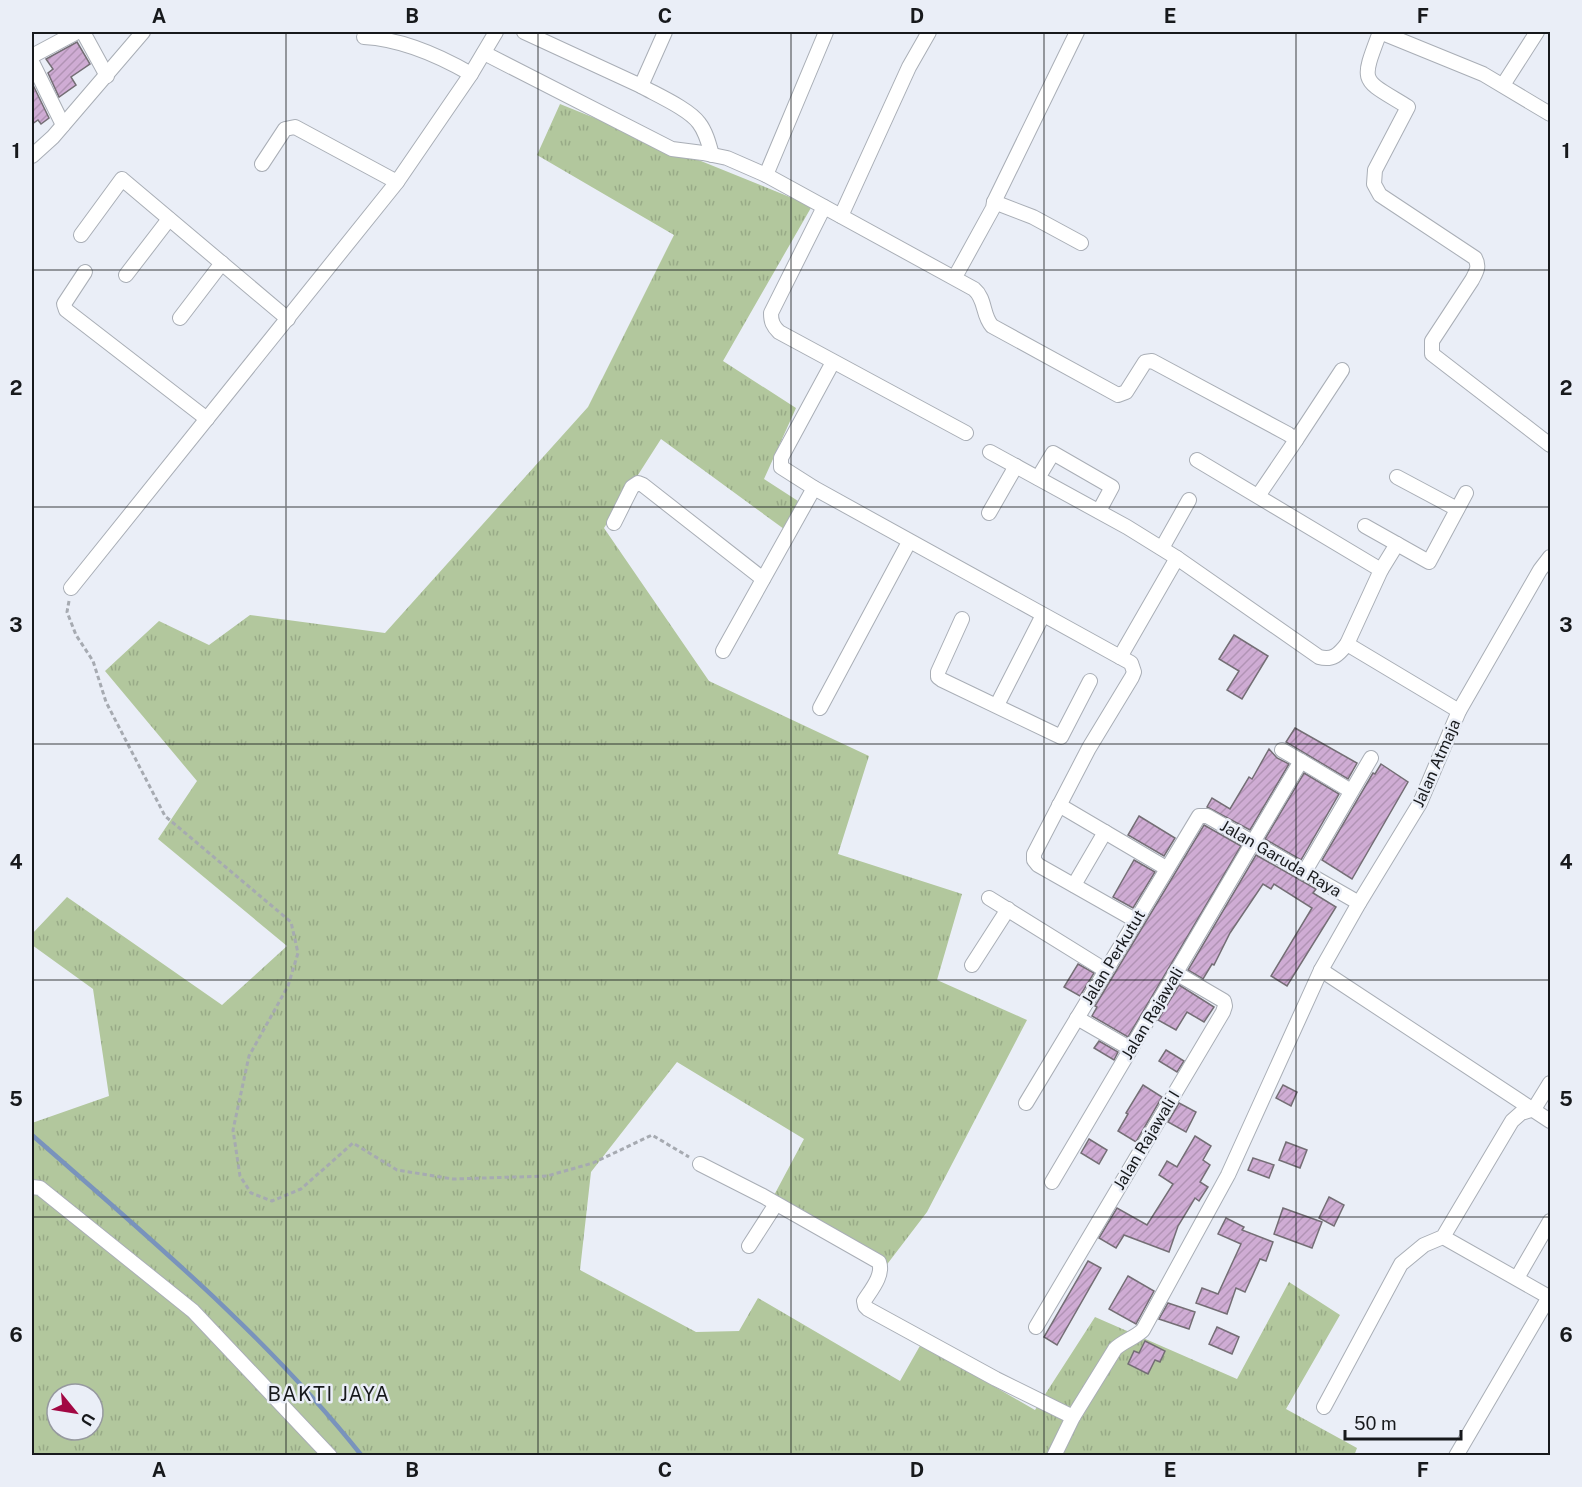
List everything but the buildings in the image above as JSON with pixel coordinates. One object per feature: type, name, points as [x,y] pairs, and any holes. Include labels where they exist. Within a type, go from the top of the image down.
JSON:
[{"type":"street","points":[[32,56],[77,32]]},
{"type":"street","points":[[83,32],[107,76]]},
{"type":"street","points":[[32,156],[107,76],[143,32]]},
{"type":"street","points":[[71,588],[397,182],[471,74],[495,32]]},
{"type":"street","points":[[524,32],[674,104],[699,122],[712,155]]},
{"type":"street","points":[[641,87],[665,32]]},
{"type":"street","points":[[766,175],[826,32]]},
{"type":"street","points":[[842,216],[909,67],[929,32]]},
{"type":"street","points":[[955,277],[993,208],[1077,32]]},
{"type":"street","points":[[1551,114],[1503,85],[1466,67],[1380,32],[1367,68],[1367,78],[1373,85],[1408,107],[1375,170],[1374,184],[1380,195],[1475,258],[1478,264],[1478,270],[1432,341],[1432,354],[1551,445]]},
{"type":"street","points":[[1503,85],[1537,32]]},
{"type":"street","points":[[364,37],[386,38],[417,48],[471,74]]},
{"type":"street","points":[[484,53],[672,149],[727,158],[766,175],[955,277],[979,293],[986,318],[992,327],[1118,395],[1126,392],[1145,362],[1152,361],[1296,440]]},
{"type":"street","points":[[32,62],[63,125]]},
{"type":"street","points":[[262,164],[285,129],[295,127],[397,182]]},
{"type":"street","points":[[81,235],[122,179],[288,319]]},
{"type":"street","points":[[994,202],[1033,217],[1081,243]]},
{"type":"street","points":[[824,207],[771,313],[771,321],[779,333],[966,433]]},
{"type":"street","points":[[126,275],[169,219]]},
{"type":"street","points":[[180,318],[222,263]]},
{"type":"street","points":[[85,272],[64,304],[66,310],[207,419]]},
{"type":"street","points":[[833,362],[781,458],[780,464],[784,471],[1131,663],[1134,672],[1132,677],[1089,748],[1034,854],[1034,860],[1038,865],[1135,920]]},
{"type":"street","points":[[1258,496],[1342,370]]},
{"type":"street","points":[[990,452],[1162,548],[1319,657],[1332,658],[1338,655],[1347,644],[1381,570],[1397,544]]},
{"type":"street","points":[[1038,478],[1053,453],[1112,487],[1099,511]]},
{"type":"street","points":[[1197,460],[1381,570]]},
{"type":"street","points":[[989,513],[1016,466]]},
{"type":"street","points":[[1396,477],[1457,509]]},
{"type":"street","points":[[614,524],[632,486],[638,483],[644,484],[763,579]]},
{"type":"street","points":[[723,651],[814,488]]},
{"type":"street","points":[[1365,526],[1429,562],[1466,493]]},
{"type":"street","points":[[1162,548],[1189,500]]},
{"type":"street","points":[[820,708],[909,542]]},
{"type":"street","name":"Jalan Atmaja","points":[[1054,1455],[1073,1417],[1115,1349],[1143,1330],[1228,1175],[1321,970],[1420,803],[1459,711],[1545,573],[1551,557]]},
{"type":"street","points":[[1120,657],[1177,558]]},
{"type":"street","points":[[996,705],[1043,615]]},
{"type":"street","points":[[962,619],[938,672],[938,677],[1061,737],[1090,681]]},
{"type":"street","points":[[1347,644],[1459,711]]},
{"type":"street","points":[[1282,750],[1352,791]]},
{"type":"street","points":[[1304,873],[1371,758]]},
{"type":"street","name":"Jalan Rajawali","points":[[1052,1182],[1301,761]]},
{"type":"street","points":[[1059,805],[1166,868]]},
{"type":"street","name":"Jalan Garuda Raya","points":[[1203,815],[1359,903]]},
{"type":"street","name":"Jalan Perkutut","points":[[1026,1103],[1196,818],[1203,815]]},
{"type":"street","points":[[1074,885],[1105,832]]},
{"type":"street","points":[[989,898],[1105,970]]},
{"type":"street","points":[[972,965],[1008,909]]},
{"type":"street","points":[[1321,970],[1551,1120]]},
{"type":"street","name":"Jalan Rajawali I","points":[[1036,1327],[1223,1012],[1224,1001],[1176,973]]},
{"type":"street","points":[[1077,1018],[1131,1049]]},
{"type":"street","points":[[1324,1407],[1401,1264],[1424,1245],[1443,1238],[1512,1121],[1521,1113],[1534,1109],[1551,1083]]},
{"type":"street","points":[[700,1164],[879,1263],[880,1273],[864,1301],[868,1309],[996,1379],[1073,1417]]},
{"type":"street","points":[[34,1186],[193,1311],[330,1455]]},
{"type":"street","points":[[749,1246],[776,1204]]},
{"type":"street","points":[[1517,1278],[1551,1221]]},
{"type":"street","points":[[1443,1238],[1549,1296],[1546,1313],[1456,1455]]},
{"type":"path","points":[[71,588],[67,612],[76,635],[93,661],[106,702],[165,816],[291,922],[298,953],[288,986],[249,1056],[233,1130],[240,1176],[251,1193],[272,1201],[301,1189],[353,1143],[397,1170],[453,1179],[547,1176],[593,1163],[652,1135],[700,1164]]},
{"type":"green space","points":[[560,104],[812,206],[723,361],[796,408],[764,479],[798,501],[784,529],[661,439],[604,528],[709,681],[869,756],[838,854],[962,894],[937,980],[1027,1020],[927,1212],[885,1267],[771,1201],[804,1139],[677,1062],[591,1172],[580,1270],[696,1332],[739,1331],[758,1298],[900,1381],[921,1344],[1035,1410],[1095,1317],[1237,1379],[1289,1282],[1340,1315],[1286,1409],[1357,1448],[1354,1456],[32,1455],[32,1123],[109,1096],[93,989],[32,945],[32,934],[67,897],[222,1005],[287,946],[158,839],[197,781],[105,671],[159,621],[209,645],[250,615],[385,633],[588,407],[674,235],[537,155]]},
{"type":"waterway","points":[[32,1135],[162,1249],[246,1328],[325,1412],[362,1456]]},
{"type":"district","name":"BAKTI JAYA","points":[[329,1394]]}]
